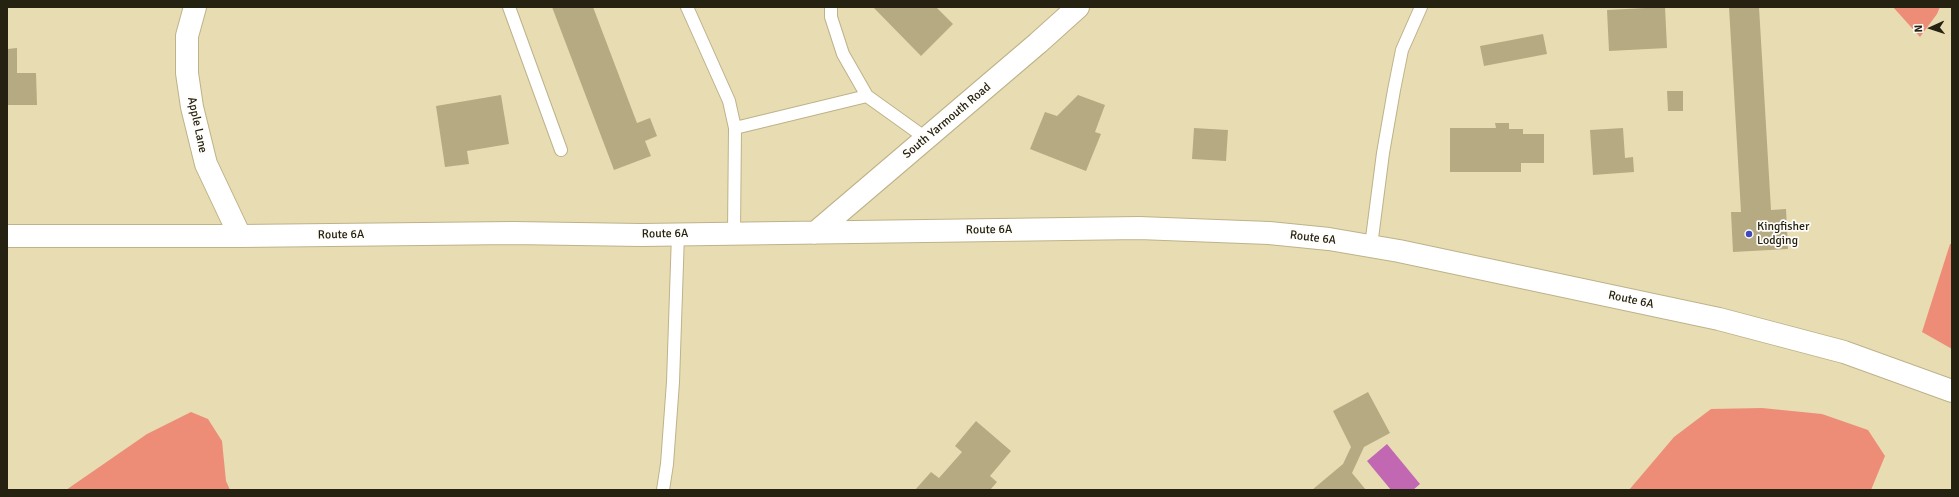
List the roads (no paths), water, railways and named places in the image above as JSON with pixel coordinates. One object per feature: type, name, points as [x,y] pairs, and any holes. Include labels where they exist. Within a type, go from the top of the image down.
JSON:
[{"type":"main road","name":"South Yarmouth Road","points":[[815,233],[927,139],[1078,7]]},
{"type":"main road","name":"Apple Lane","points":[[198,8],[187,36],[187,73],[192,107],[206,164],[240,236]]},
{"type":"main road","name":"Route 6A","points":[[7,236],[240,236],[513,233],[678,234],[1139,228],[1269,233],[1329,239],[1423,256],[1719,320],[1844,352],[1952,391]]},
{"type":"lane","points":[[509,7],[561,150]]},
{"type":"lane","points":[[688,7],[729,101],[735,128],[734,233]]},
{"type":"lane","points":[[831,7],[831,17],[843,54],[867,96],[927,139]]},
{"type":"lane","points":[[1371,246],[1394,90],[1402,50],[1421,7]]},
{"type":"lane","points":[[735,128],[867,96]]},
{"type":"lane","points":[[663,490],[667,464],[673,382],[678,234]]},
{"type":"place","name":"Kingfisher Lodging","points":[[1749,234]]}]
